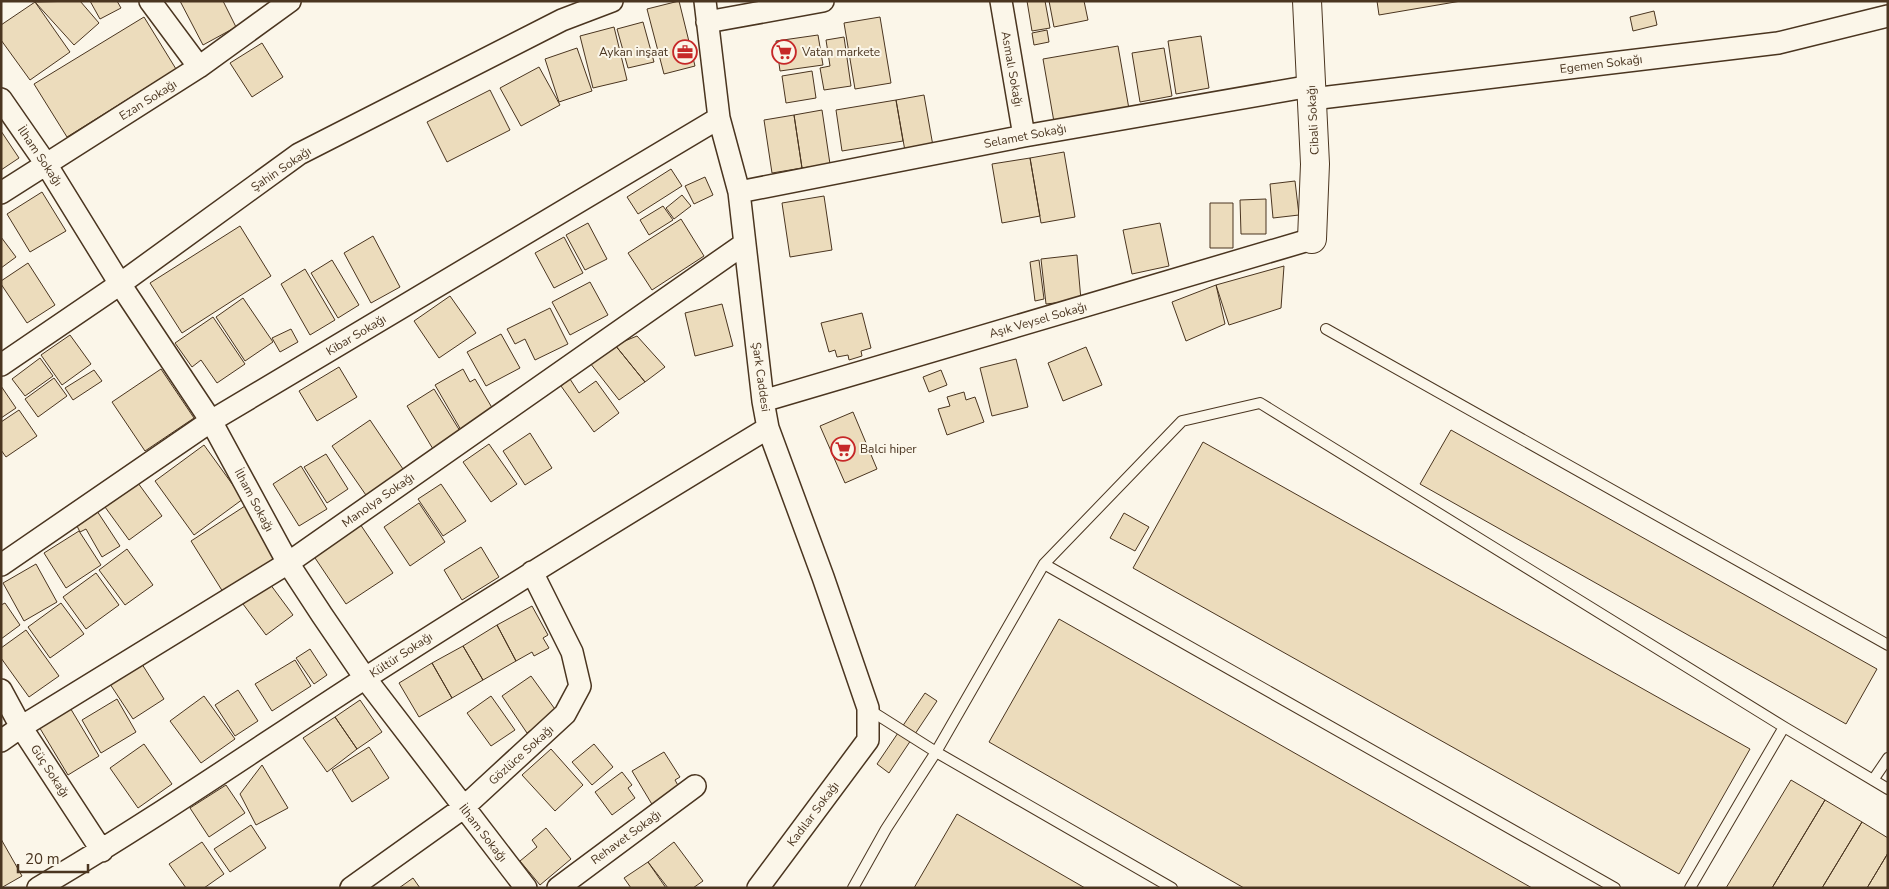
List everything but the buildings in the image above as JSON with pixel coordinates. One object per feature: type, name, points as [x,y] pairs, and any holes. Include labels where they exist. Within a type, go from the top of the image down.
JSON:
[{"type":"street","points":[[150,1],[199,67]]},
{"type":"street","name":"Ezan Sokağı","points":[[1,193],[199,67],[290,1]]},
{"type":"street","name":"Şahin Sokağı","points":[[1,365],[120,284],[299,154],[562,20],[612,1]]},
{"type":"street","points":[[706,11],[823,1]]},
{"type":"street","name":"Asmalı Sokağı","points":[[1001,1],[1024,136]]},
{"type":"street","name":"Cibali Sokağı","points":[[1307,1],[1315,164],[1312,239]]},
{"type":"street","name":"Şark Caddesi","points":[[706,11],[719,118],[739,192],[763,401],[768,428],[823,577],[868,708],[868,740]]},
{"type":"street","name":"Egemen Sokağı","points":[[1312,92],[1778,43],[1888,16]]},
{"type":"street","name":"Selamet Sokağı","points":[[739,192],[1024,136],[1312,92]]},
{"type":"street","name":"İlham Sokağı","points":[[1,99],[46,164],[120,284],[211,421],[288,563],[365,678],[526,888]]},
{"type":"street","name":"Kibar Sokağı","points":[[1,565],[211,421],[719,118]]},
{"type":"street","name":"Aşık Veysel Sokağı","points":[[763,401],[1312,239]]},
{"type":"street","name":"Manolya Sokağı","points":[[1,741],[288,563],[744,244]]},
{"type":"street","name":"Kültür Sokağı","points":[[38,888],[102,851],[365,678],[532,572],[768,428]]},
{"type":"street","name":"Gözlüce Sokağı","points":[[351,888],[463,808],[565,714],[580,686],[572,652],[532,572]]},
{"type":"street","name":"Güç Sokağı","points":[[1,690],[21,727],[102,851]]},
{"type":"street","name":"Kadılar Sokağı","points":[[758,888],[868,740]]},
{"type":"street","name":"Rehavet Sokağı","points":[[558,888],[695,786]]},
{"type":"lane","points":[[1326,329],[1888,645]]},
{"type":"lane","points":[[854,888],[886,829],[936,752],[1044,564],[1182,421],[1260,403],[1784,727],[1888,789]]},
{"type":"lane","points":[[1044,564],[1615,888]]},
{"type":"lane","points":[[868,708],[936,752],[1172,888]]},
{"type":"lane","points":[[1690,888],[1784,727]]},
{"type":"lane","points":[[1873,780],[1888,758]]},
{"type":"place","name":"Aykan inşaat","points":[[685,52]]},
{"type":"place","name":"Vatan markete","points":[[784,52]]},
{"type":"place","name":"Balci hiper","points":[[843,449]]}]
